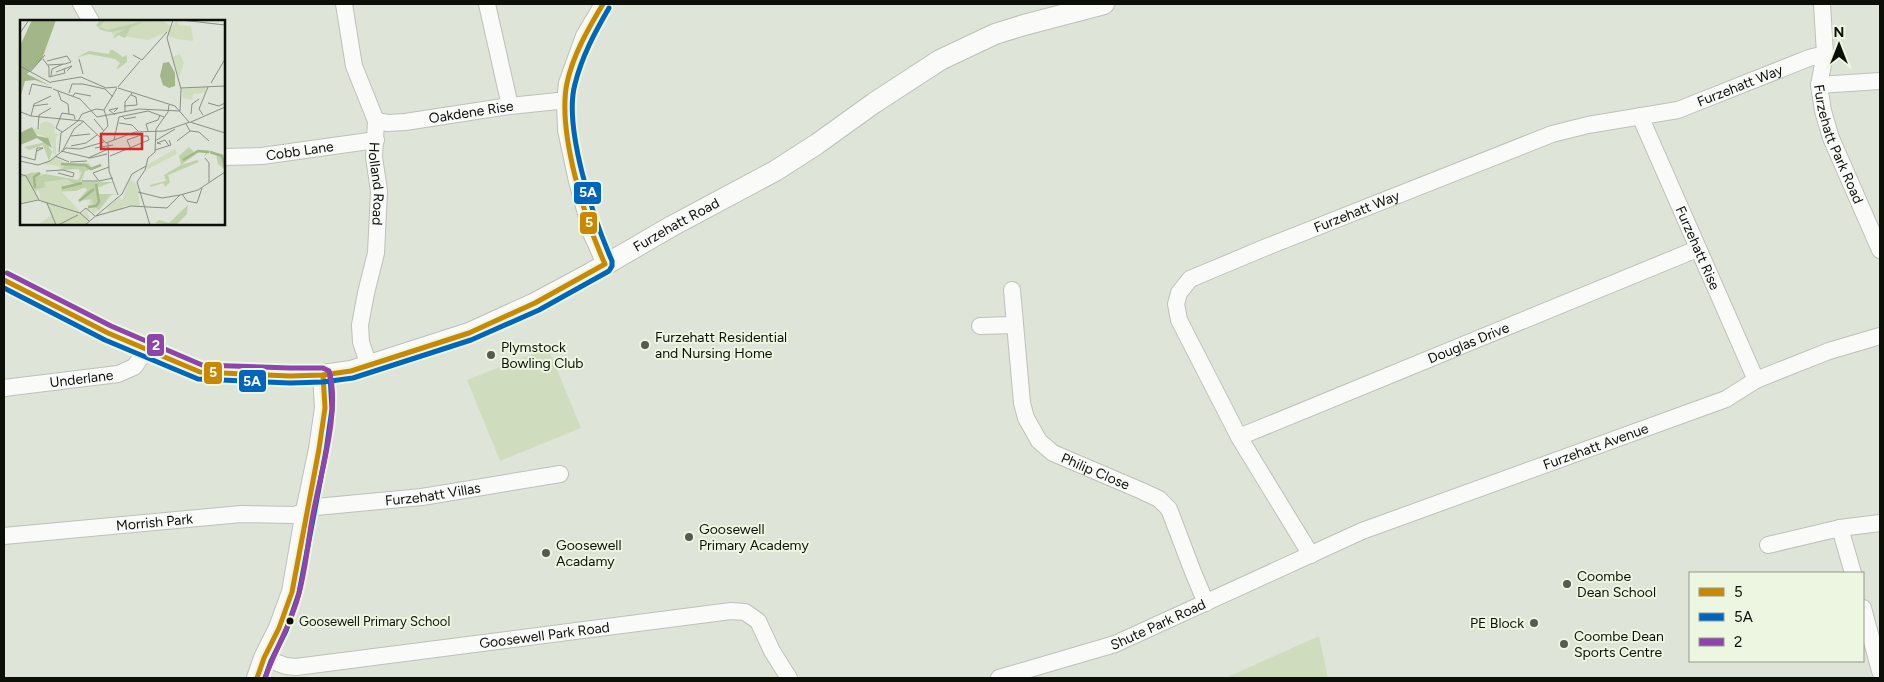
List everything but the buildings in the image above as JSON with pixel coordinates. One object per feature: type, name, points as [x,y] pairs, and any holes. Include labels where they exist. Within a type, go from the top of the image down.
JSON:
[{"type":"street","points":[[80,4],[90,20]]},
{"type":"street","name":"Holland Road","points":[[344,4],[354,66],[376,122],[374,157],[379,192],[376,253],[360,325],[362,342],[369,366]]},
{"type":"street","points":[[487,4],[510,106]]},
{"type":"street","points":[[603,4],[584,36],[567,84],[566,130],[577,181],[592,235],[605,264]]},
{"type":"street","name":"Furzehatt Road","points":[[4,280],[48,304],[200,372],[290,376],[323,375],[351,371],[469,333],[535,302],[775,171],[940,60],[995,34],[1104,4]]},
{"type":"street","name":"Furzehatt Park Road","points":[[1822,4],[1825,54],[1819,85],[1831,138],[1880,250]]},
{"type":"street","name":"Furzehatt Way","points":[[1311,555],[1239,437],[1179,320],[1176,304],[1179,293],[1190,279],[1552,134],[1588,125],[1678,110],[1809,58],[1825,54]]},
{"type":"street","points":[[1819,85],[1880,81]]},
{"type":"street","name":"Oakdene Rise","points":[[376,122],[405,122],[510,106],[558,101],[566,103]]},
{"type":"street","name":"Furzehatt Rise","points":[[1640,116],[1756,380]]},
{"type":"street","name":"Cobb Lane","points":[[225,157],[262,156],[376,140]]},
{"type":"street","name":"Douglas Drive","points":[[1239,437],[1698,249]]},
{"type":"street","name":"Philip Close","points":[[1012,290],[1022,403],[1026,418],[1040,440],[1053,453],[1159,499],[1169,509],[1192,572],[1206,603]]},
{"type":"street","points":[[980,326],[1014,324]]},
{"type":"street","name":"Furzehatt Avenue","points":[[1311,555],[1362,531],[1726,399],[1756,380],[1829,351],[1880,336]]},
{"type":"street","name":"Underlane","points":[[4,388],[118,374],[134,367],[148,349]]},
{"type":"street","points":[[257,678],[264,658],[279,628],[292,592],[325,408],[323,375]]},
{"type":"street","name":"Furzehatt Villas","points":[[306,511],[316,507],[422,497],[560,474]]},
{"type":"street","name":"Morrish Park","points":[[4,536],[242,514],[295,515],[306,511]]},
{"type":"street","points":[[1768,545],[1840,528],[1880,523]]},
{"type":"street","points":[[1840,528],[1853,572]]},
{"type":"street","name":"Shute Park Road","points":[[999,678],[1115,644],[1311,555]]},
{"type":"street","name":"Goosewell Park Road","points":[[264,658],[286,666],[296,667],[731,611],[746,612],[758,621],[772,651],[789,678]]},
{"type":"street","points":[[1864,611],[1880,665]]},
{"type":"green space","points":[[548,348],[581,428],[500,461],[467,380]]},
{"type":"green space","points":[[1319,636],[1328,678],[1225,678]]},
{"type":"transit line","name":"5","points":[[4,280],[108,333],[200,372],[290,376],[323,375],[351,371],[469,333],[535,303],[605,264],[589,224],[575,175],[569,150],[565,103],[567,83],[573,62],[603,4]]},
{"type":"transit line","name":"5A","points":[[4,288],[105,340],[198,379],[290,383],[323,382],[353,378],[471,340],[539,310],[609,271],[612,266],[612,261],[597,222],[582,173],[573,124],[572,102],[581,64],[609,8]]},
{"type":"transit line","name":"2","points":[[7,273],[111,326],[202,365],[323,368],[329,371],[333,404],[331,423],[303,574],[292,615],[265,678]]},
{"type":"transit line","name":"5","points":[[257,678],[264,658],[279,628],[292,592],[325,408],[323,375]]},
{"type":"transit line","name":"5A","points":[[265,678],[286,631],[299,593],[326,451],[332,409],[330,375]]},
{"type":"place","name":"Furzehatt Residential and Nursing Home","points":[[645,345]]},
{"type":"place","name":"Plymstock Bowling Club","points":[[491,355]]},
{"type":"place","name":"Goosewell Primary Academy","points":[[689,537]]},
{"type":"place","name":"Goosewell Acadamy","points":[[546,553]]},
{"type":"place","name":"Coombe Dean School","points":[[1567,584]]},
{"type":"place","name":"Goosewell Primary School","points":[[290,621]]},
{"type":"place","name":"PE Block","points":[[1534,623]]},
{"type":"place","name":"Coombe Dean Sports Centre","points":[[1564,644]]}]
